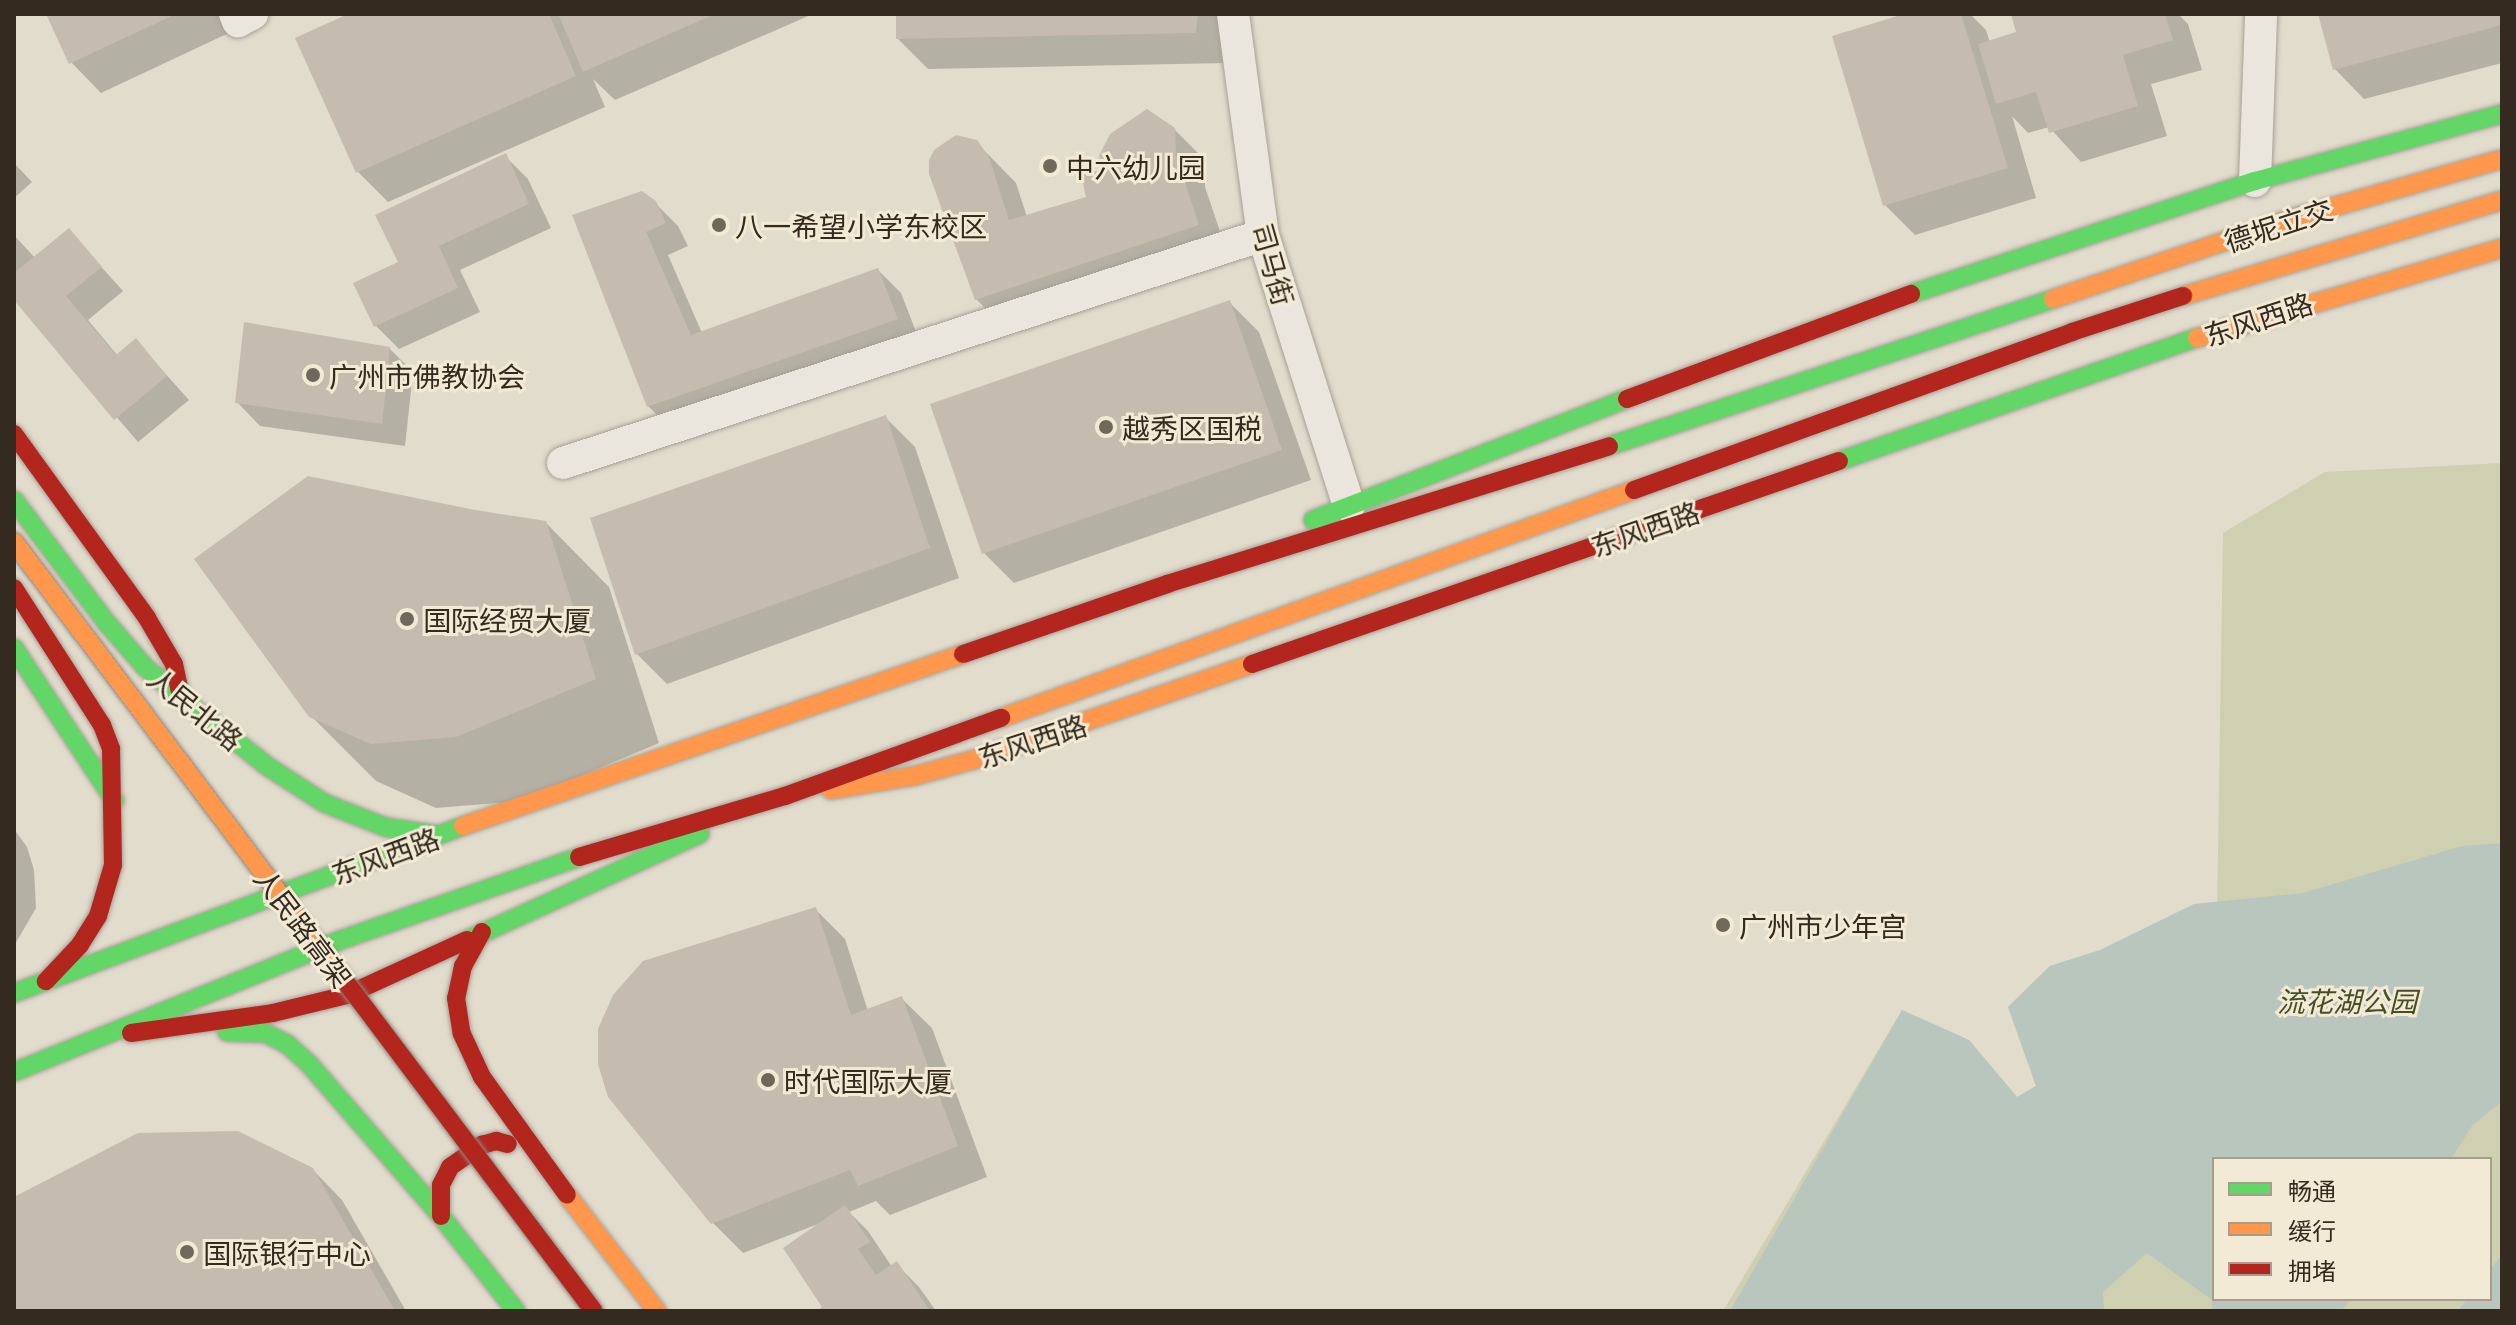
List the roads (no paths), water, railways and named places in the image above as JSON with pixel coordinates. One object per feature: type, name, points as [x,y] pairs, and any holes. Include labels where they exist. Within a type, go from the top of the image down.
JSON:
[{"type":"main road","name":"东风西路","points":[[1167,584],[1349,506],[1887,302],[2255,181],[2502,114]]},
{"type":"main road","name":"德坭立交","points":[[2056,296],[2294,218],[2502,159]]},
{"type":"main road","name":"德坭立交","points":[[2072,332],[2327,250],[2502,200]]},
{"type":"main road","name":"东风西路","points":[[785,796],[870,785],[976,759],[2203,336],[2502,248]]},
{"type":"main road","name":"东风西路","points":[[14,993],[437,835],[1167,584],[1724,410],[2056,296]]},
{"type":"main road","name":"东风西路","points":[[14,1072],[335,942],[487,887],[637,838],[785,796],[2072,332]]},
{"type":"main road","points":[[14,434],[147,618],[174,664],[181,698],[122,741]]},
{"type":"main road","name":"人民北路","points":[[14,500],[106,622],[145,667],[181,698],[267,766],[324,803],[385,827],[437,835]]},
{"type":"main road","name":"人民路高架","points":[[14,542],[594,1311]]},
{"type":"main road","points":[[14,588],[87,696],[122,741],[115,801],[113,865],[98,916],[80,945],[46,981]]},
{"type":"main road","points":[[14,648],[43,687],[115,801]]},
{"type":"main road","points":[[105,1036],[273,1013],[347,995],[785,796]]},
{"type":"main road","points":[[482,932],[463,966],[456,998],[462,1034],[482,1077],[551,1174],[657,1311]]},
{"type":"main road","points":[[105,1036],[238,1031],[265,1033],[287,1044],[441,1216],[516,1311]]},
{"type":"main road","points":[[441,1216],[441,1185],[450,1167],[463,1155],[482,1145],[496,1141],[520,1146],[533,1153],[551,1174]]},
{"type":"street","name":"司马街","points":[[1233,14],[1263,235],[1349,506]]},
{"type":"street","points":[[2255,181],[2261,14]]},
{"type":"street","points":[[563,463],[1263,235]]},
{"type":"place","name":"中六幼儿园","points":[[1050,166]]},
{"type":"place","name":"八一希望小学东校区","points":[[719,225]]},
{"type":"place","name":"广州市佛教协会","points":[[313,375]]},
{"type":"place","name":"越秀区国税","points":[[1106,427]]},
{"type":"place","name":"国际经贸大厦","points":[[407,619]]},
{"type":"place","name":"广州市少年宫","points":[[1723,925]]},
{"type":"place","name":"时代国际大厦","points":[[768,1080]]},
{"type":"place","name":"国际银行中心","points":[[187,1252]]},
{"type":"park label","name":"流花湖公园","points":[[2347,1000]]}]
